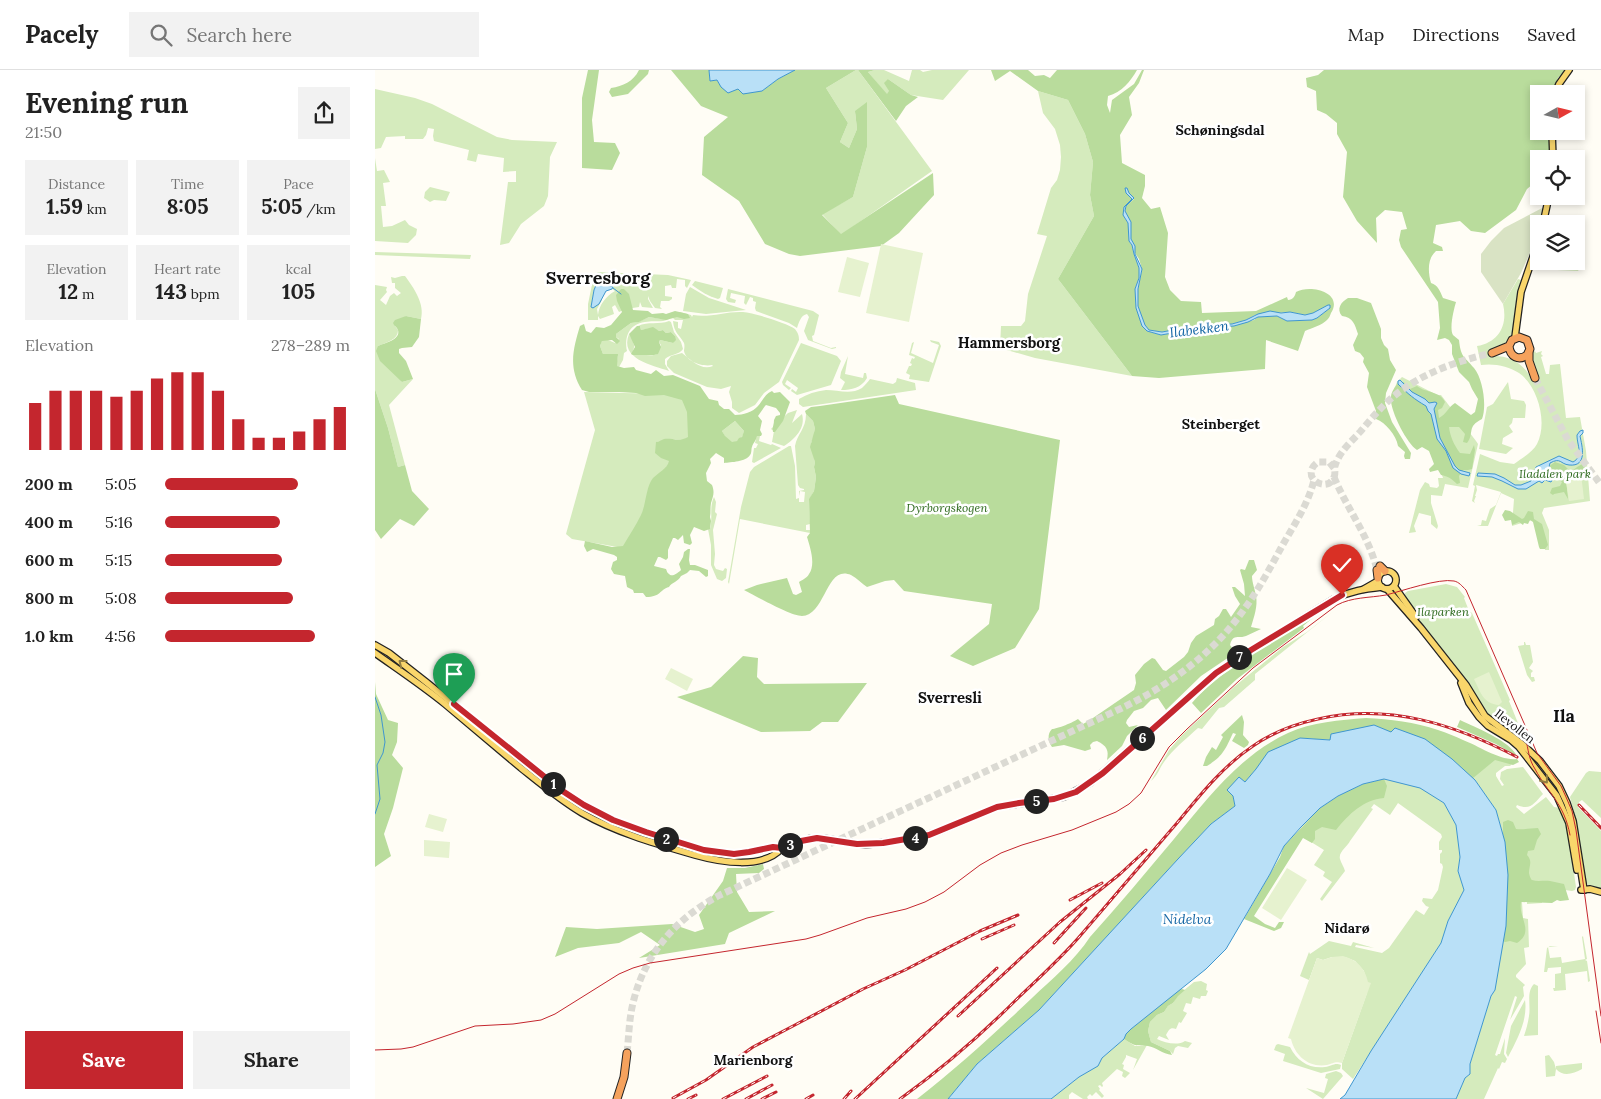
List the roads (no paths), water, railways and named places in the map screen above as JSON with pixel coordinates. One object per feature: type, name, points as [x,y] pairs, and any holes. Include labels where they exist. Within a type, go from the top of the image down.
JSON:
[{"type":"highway","points":[[1524,338],[1530,345],[1529,360],[1535,378],[1527,365],[1519,358],[1513,356],[1509,349],[1511,340],[1524,338]]},
{"type":"highway","points":[[1493,353],[1509,349]]},
{"type":"highway","points":[[1519,358],[1524,357],[1529,352]]},
{"type":"highway","points":[[617,1099],[624,1077],[627,1053]]},
{"type":"main road","points":[[1559,85],[1569,70]]},
{"type":"main road","points":[[1515,338],[1521,292],[1530,266]]},
{"type":"main road","points":[[1518,322],[1524,338]]},
{"type":"main road","name":"Ilevollen","points":[[1421,628],[1394,586],[1395,575],[1391,571],[1380,573],[1385,588],[1421,628],[1458,675],[1485,716],[1522,744],[1545,767],[1564,796],[1571,812],[1582,890]]},
{"type":"main road","points":[[1364,589],[1380,573]]},
{"type":"main road","points":[[375,653],[443,702],[551,792],[571,806],[619,831],[706,858],[735,863],[761,859],[775,854],[782,848],[801,841],[817,838],[865,845],[907,840],[937,832],[997,807],[1070,795],[1103,773],[1216,673],[1334,599],[1364,589],[1394,586]]},
{"type":"main road","points":[[375,645],[389,653],[561,790],[598,813],[629,826],[704,850],[734,854],[773,847],[782,848]]},
{"type":"main road","name":"Ilevollen","points":[[1458,675],[1469,703],[1479,717],[1488,726],[1517,746],[1557,796],[1567,817],[1582,890]]},
{"type":"main road","points":[[1582,890],[1590,889],[1601,892]]},
{"type":"water","points":[[709,70],[795,70],[778,79],[762,91],[743,94],[738,89],[728,93],[717,80],[710,81]]},
{"type":"water","points":[[1125,188],[1134,198],[1126,206],[1125,211],[1131,222],[1131,239],[1142,269],[1138,289],[1138,306],[1145,325],[1149,330],[1162,332],[1173,330],[1186,331],[1198,325],[1232,324],[1270,311],[1305,315],[1328,305],[1330,305],[1330,308],[1312,320],[1287,321],[1277,316],[1258,317],[1234,326],[1197,328],[1187,334],[1178,332],[1161,335],[1147,331],[1142,326],[1136,308],[1135,289],[1139,278],[1139,268],[1129,241],[1128,223],[1123,215],[1124,207],[1132,199],[1126,193]]},
{"type":"water","points":[[597,283],[613,287],[606,291],[599,304],[593,308],[591,307]]},
{"type":"water","points":[[1400,380],[1412,392],[1429,403],[1437,403],[1434,409],[1440,438],[1455,466],[1459,470],[1470,473],[1469,476],[1461,474],[1453,468],[1446,451],[1437,439],[1431,414],[1426,406],[1398,384]]},
{"type":"water","points":[[1583,430],[1580,436],[1582,455],[1579,463],[1569,465],[1554,461],[1550,463],[1548,471],[1555,475],[1551,482],[1545,480],[1542,483],[1539,481],[1526,489],[1518,489],[1492,477],[1477,476],[1478,473],[1495,474],[1515,485],[1531,481],[1536,467],[1559,456],[1573,462],[1576,460],[1579,454],[1577,435]]},
{"type":"water","name":"Nidelva","points":[[1374,725],[1391,732],[1395,728],[1425,739],[1452,759],[1475,780],[1496,810],[1505,842],[1508,875],[1506,926],[1495,990],[1491,996],[1470,1064],[1470,1074],[1465,1078],[1456,1099],[1340,1099],[1345,1095],[1371,1051],[1441,943],[1448,921],[1464,890],[1458,871],[1460,857],[1456,825],[1444,803],[1420,788],[1384,779],[1363,784],[1338,796],[1320,808],[1301,827],[1284,846],[1270,874],[1226,949],[1206,969],[1131,1029],[1124,1039],[1102,1058],[1098,1066],[1079,1077],[1051,1099],[948,1099],[977,1064],[1039,1010],[1211,824],[1235,806],[1233,796],[1227,790],[1239,777],[1245,782],[1268,752],[1300,738],[1330,740],[1331,734]]},
{"type":"waterway","points":[[613,288],[621,294]]},
{"type":"waterway","points":[[375,697],[381,715],[385,742],[383,753],[377,765],[380,799],[375,814]]},
{"type":"tunnel","points":[[1334,468],[1329,462],[1318,462],[1313,467],[1312,478],[1321,484],[1330,482],[1335,476],[1335,467],[1339,456],[1385,404],[1405,388],[1440,369],[1492,353]]},
{"type":"tunnel","points":[[1535,378],[1568,440],[1601,485]]},
{"type":"tunnel","points":[[1334,477],[1369,546],[1377,570]]},
{"type":"tunnel","points":[[627,1053],[632,1006],[639,982],[655,951],[677,925],[720,895],[1122,708],[1158,689],[1174,678],[1220,639],[1250,601],[1300,515],[1314,480]]},
{"type":"tram line","points":[[375,1050],[413,1047],[475,1026],[541,1020],[555,1014],[619,974],[633,968],[650,963],[806,939],[867,918],[906,909],[925,902],[944,892],[980,865],[1001,853],[1072,830],[1116,812],[1129,804],[1141,793],[1169,747],[1187,729],[1253,668],[1337,605],[1355,599],[1386,595],[1439,581],[1454,581],[1466,590],[1537,753],[1561,786],[1572,811],[1601,1016]]},
{"type":"tram line","points":[[1526,739],[1533,766],[1560,807],[1570,835]]},
{"type":"tram line","points":[[1596,1011],[1601,1043]]},
{"type":"railway","points":[[900,1099],[962,1050],[1050,967],[1080,936],[1212,782],[1242,754],[1268,737],[1293,726],[1318,719],[1344,715],[1396,715],[1445,726],[1493,745],[1517,757]]},
{"type":"railway","points":[[1579,805],[1601,828]]},
{"type":"railway","points":[[958,1016],[1060,922],[1120,874],[1146,850]]},
{"type":"railway","points":[[1070,900],[1102,883]]},
{"type":"railway","points":[[1054,943],[1086,908]]},
{"type":"railway","points":[[673,1098],[706,1080],[753,1047],[863,989],[905,970],[980,931],[1018,915]]},
{"type":"railway","points":[[982,939],[1014,925]]},
{"type":"railway","points":[[855,1099],[997,968]]},
{"type":"railway","points":[[723,1099],[767,1076]]},
{"type":"railway","points":[[746,1099],[772,1085]]},
{"type":"railway","points":[[844,1099],[851,1091]]},
{"type":"railway","points":[[762,1099],[776,1092]]},
{"type":"railway","points":[[688,1099],[696,1095]]},
{"type":"railway","points":[[806,1099],[813,1095]]},
{"type":"district","name":"Schøningsdal","points":[[1220,130]]},
{"type":"district","name":"Sverresborg","points":[[598,277]]},
{"type":"district","name":"Hammersborg","points":[[1009,342]]},
{"type":"district","name":"Steinberget","points":[[1221,424]]},
{"type":"district","name":"Sverresli","points":[[950,697]]},
{"type":"district","name":"Ila","points":[[1564,715]]},
{"type":"district","name":"Nidarø","points":[[1347,928]]},
{"type":"district","name":"Marienborg","points":[[753,1060]]},
{"type":"water label","name":"Ilabekken","points":[[1199,329]]},
{"type":"park label","name":"Iladalen park","points":[[1555,473]]},
{"type":"park label","name":"Dyrborgskogen","points":[[947,507]]},
{"type":"park label","name":"Ilaparken","points":[[1443,611]]}]
